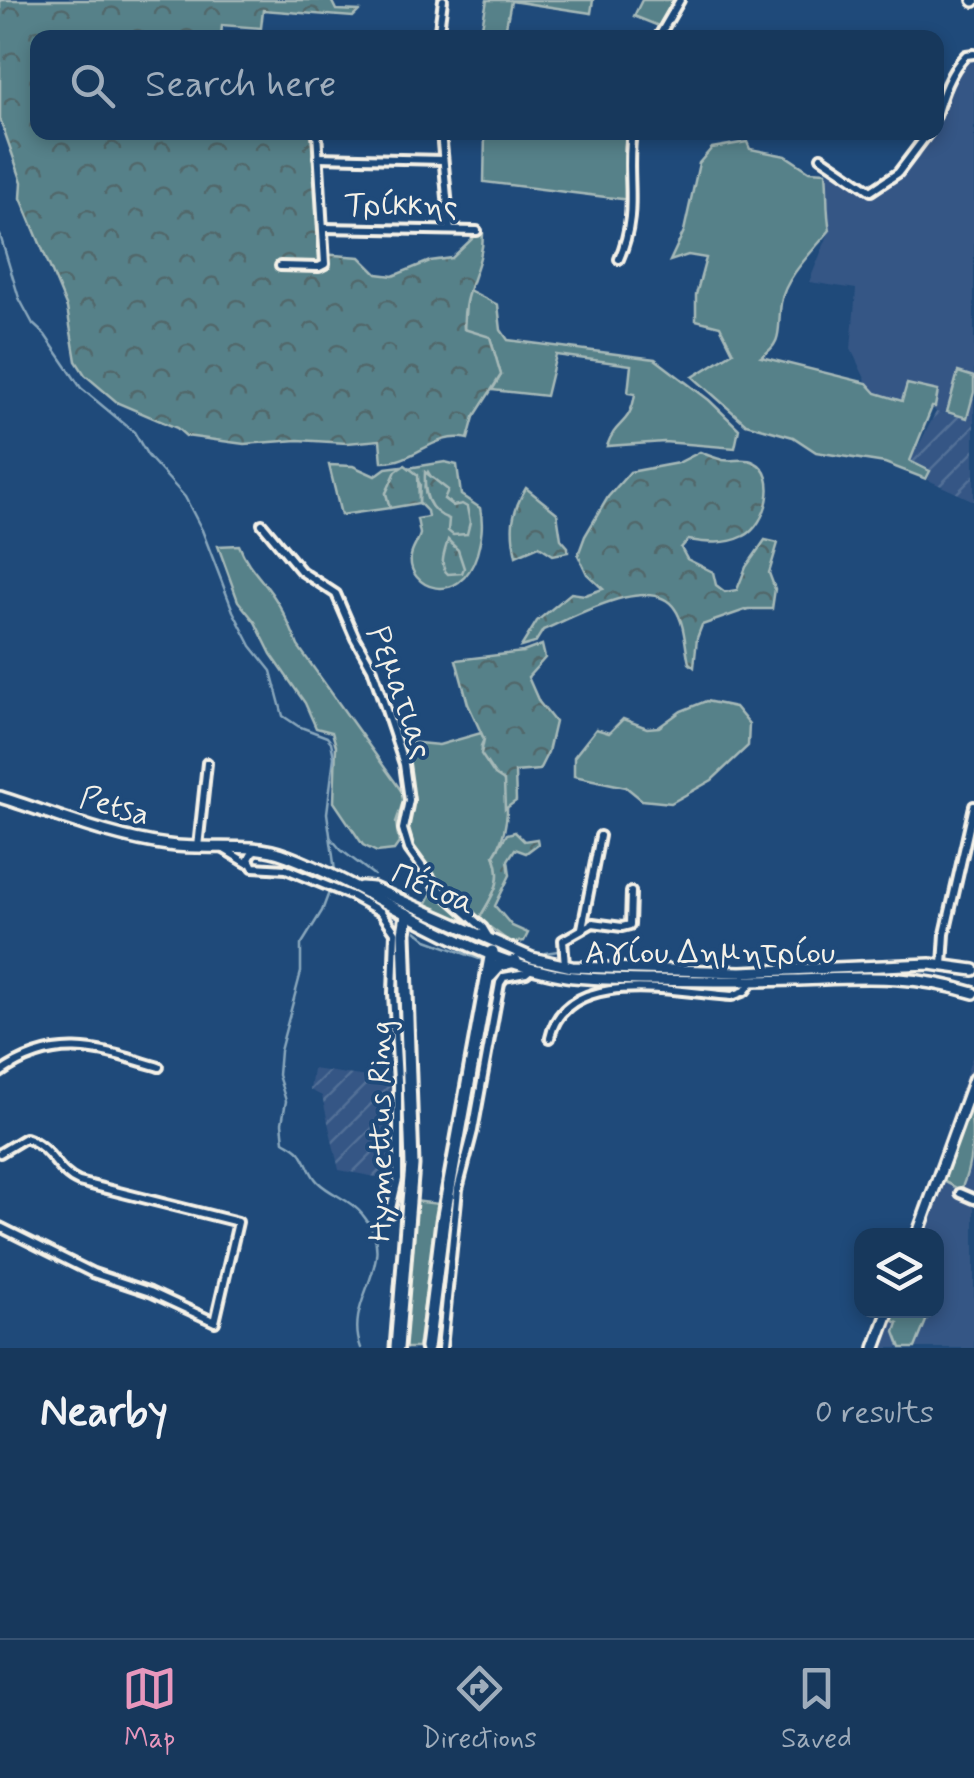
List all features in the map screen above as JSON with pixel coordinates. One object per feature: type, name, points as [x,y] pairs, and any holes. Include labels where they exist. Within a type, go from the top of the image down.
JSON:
[{"type":"highway","name":"Hymettus Ring","points":[[397,1348],[411,1189],[404,934],[410,910]]},
{"type":"highway","name":"Hymettus Ring","points":[[427,1348],[442,1221],[491,946]]},
{"type":"highway","points":[[488,979],[496,968],[515,962]]},
{"type":"street","points":[[439,30],[443,0]]},
{"type":"street","points":[[663,30],[680,0]]},
{"type":"street","points":[[944,93],[958,64],[966,55],[974,54]]},
{"type":"street","points":[[280,266],[322,266],[325,260],[317,140]]},
{"type":"street","points":[[442,140],[450,230]]},
{"type":"street","points":[[620,259],[632,202],[631,140]]},
{"type":"street","points":[[821,157],[871,190],[898,173],[923,140]]},
{"type":"street","points":[[318,157],[443,160]]},
{"type":"street","name":"Τρίκκης","points":[[324,228],[477,231]]},
{"type":"street","name":"Ρεματιας","points":[[262,524],[301,570],[336,594],[372,668],[404,764],[409,800],[403,829],[409,849],[428,877],[483,928],[491,946]]},
{"type":"street","points":[[198,847],[207,764]]},
{"type":"street","name":"Petsa","points":[[0,797],[149,842],[255,848],[300,860]]},
{"type":"street","points":[[943,965],[945,934],[974,806]]},
{"type":"street","points":[[582,928],[600,836]]},
{"type":"street","name":"Petsa","points":[[218,847],[255,868],[294,871],[355,891]]},
{"type":"street","points":[[255,848],[255,868]]},
{"type":"street","name":"Πέτσα","points":[[300,860],[355,891],[410,910],[491,946]]},
{"type":"street","name":"Πέτσα","points":[[355,891],[382,912],[396,932],[393,994],[398,1166],[390,1213]]},
{"type":"street","points":[[565,966],[562,941],[582,928],[593,923],[628,926],[631,892]]},
{"type":"street","name":"Πέτσα","points":[[410,910],[451,934]]},
{"type":"street","name":"Αγίου Δημητρίου","points":[[451,934],[565,966],[741,972],[943,965],[974,970]]},
{"type":"street","name":"Αγίου Δημητρίου","points":[[491,946],[532,968],[586,978],[752,982],[898,977],[934,982],[973,994]]},
{"type":"street","points":[[442,1348],[458,1189],[473,1131],[500,983],[504,977],[532,968]]},
{"type":"street","points":[[550,1038],[565,1007],[586,996],[637,988],[732,996],[745,991],[752,982]]},
{"type":"street","points":[[0,1073],[31,1053],[50,1050],[96,1049],[159,1067]]},
{"type":"street","points":[[920,1228],[974,1079]]},
{"type":"street","points":[[0,1152],[25,1138],[40,1143],[70,1178],[79,1182],[238,1222],[215,1322],[150,1292],[93,1273],[0,1227]]},
{"type":"street","points":[[960,1193],[974,1199]]},
{"type":"street","points":[[875,1348],[886,1318]]},
{"type":"shaded area","points":[[974,57],[974,419],[876,393],[851,349],[856,289],[809,282],[830,230],[826,172],[839,173],[869,196],[900,174],[927,140],[944,140],[944,99],[963,61]]},
{"type":"shaded area","points":[[936,412],[974,419],[974,501],[928,480],[931,470],[911,460]]},
{"type":"shaded area","points":[[974,1052],[974,1348],[867,1348],[878,1318],[944,1318],[944,1228],[911,1228]]},
{"type":"shaded area","points":[[313,1069],[394,1081],[392,1180],[339,1170],[322,1096],[310,1090]]},
{"type":"green space","points":[[0,0],[331,0],[336,10],[359,11],[353,17],[263,10],[261,28],[222,25],[222,30],[30,30],[30,140],[313,140],[321,254],[360,257],[377,274],[393,276],[430,261],[452,258],[475,236],[483,234],[480,259],[466,303],[464,329],[490,337],[501,375],[474,417],[468,439],[445,439],[405,458],[382,462],[380,440],[244,444],[186,436],[177,428],[118,403],[85,375],[76,361],[67,308],[21,198],[22,182],[0,119]]},
{"type":"green space","points":[[487,0],[593,0],[591,13],[511,1],[505,30],[481,30]]},
{"type":"green space","points":[[642,0],[677,0],[661,27],[634,16]]},
{"type":"green space","points":[[485,140],[629,140],[630,200],[484,182]]},
{"type":"green space","points":[[747,142],[750,149],[786,156],[809,171],[826,172],[830,230],[788,283],[776,340],[761,357],[867,383],[876,393],[902,401],[907,384],[938,391],[935,407],[910,461],[930,471],[926,479],[885,463],[816,452],[793,437],[746,424],[693,377],[733,352],[720,326],[696,320],[696,295],[706,258],[688,255],[670,261],[684,231],[699,163],[712,148]]},
{"type":"green space","points":[[467,289],[498,305],[501,330],[508,340],[655,359],[709,400],[739,429],[735,448],[664,442],[607,446],[633,405],[635,394],[628,393],[631,365],[556,355],[546,396],[492,390],[501,375],[490,338],[464,330]]},
{"type":"green space","points":[[958,372],[974,377],[967,418],[947,412]]},
{"type":"green space","points":[[700,452],[723,460],[754,462],[767,478],[767,500],[759,522],[744,536],[723,542],[688,540],[681,548],[687,559],[713,572],[716,585],[725,592],[737,590],[746,567],[765,540],[778,543],[769,573],[775,589],[772,609],[748,609],[702,625],[694,667],[689,663],[675,609],[664,599],[649,595],[591,608],[543,630],[535,643],[521,647],[537,621],[571,593],[585,595],[603,589],[587,574],[578,555],[608,497],[630,472],[678,463]]},
{"type":"green space","points":[[445,462],[457,465],[461,495],[480,508],[482,532],[477,554],[459,582],[447,587],[425,584],[412,567],[412,553],[420,534],[417,519],[428,517],[419,503],[420,484],[408,468]],"holes":[[[428,472],[444,499],[454,506],[453,535],[449,518],[436,511],[425,493]]]},
{"type":"green space","points":[[329,465],[353,466],[375,476],[386,468],[401,466],[386,493],[390,508],[341,515]]},
{"type":"green space","points":[[405,465],[418,475],[419,503],[390,508],[386,493],[396,471]]},
{"type":"green space","points":[[425,472],[448,490],[444,499],[453,506],[467,507],[467,534],[453,535],[448,531],[449,519],[428,500]]},
{"type":"green space","points":[[526,488],[557,513],[561,539],[568,552],[553,555],[539,546],[516,556],[513,521]]},
{"type":"green space","points":[[448,540],[458,550],[462,573],[448,574],[443,567]]},
{"type":"green space","points":[[239,545],[281,608],[298,646],[405,796],[396,822],[399,843],[394,850],[377,852],[363,845],[334,802],[336,746],[332,732],[316,728],[305,703],[238,601],[218,546]]},
{"type":"green space","points":[[542,645],[545,658],[528,677],[539,702],[555,722],[539,770],[515,772],[516,801],[505,809],[504,781],[481,754],[484,739],[468,704],[456,660],[523,652]]},
{"type":"green space","points":[[706,701],[735,707],[749,724],[748,746],[712,780],[671,803],[642,800],[626,787],[574,776],[574,757],[596,729],[609,733],[623,719],[647,728],[659,727],[681,711]]},
{"type":"green space","points":[[481,733],[481,746],[504,782],[507,810],[502,839],[494,855],[498,881],[479,919],[432,877],[409,840],[406,823],[411,804],[397,741],[439,745]]},
{"type":"green space","points":[[515,832],[524,841],[537,839],[538,844],[526,853],[515,849],[508,860],[510,875],[495,906],[512,926],[528,933],[524,941],[511,943],[479,919],[498,881],[494,855],[507,834]]},
{"type":"green space","points":[[434,888],[481,930],[426,905]]},
{"type":"green space","points":[[970,1107],[971,1149],[961,1190],[943,1181]]},
{"type":"green space","points":[[414,1201],[439,1204],[418,1348],[401,1348]]},
{"type":"green space","points":[[927,1318],[915,1348],[901,1348],[895,1332],[898,1323],[892,1320]]},
{"type":"waterway","points":[[0,235],[19,298],[33,324],[81,388],[134,432],[148,456],[185,497],[233,611],[251,646],[271,671],[283,716],[331,742],[334,757],[327,813],[335,871]]},
{"type":"waterway","points":[[330,837],[374,875]]},
{"type":"waterway","points":[[334,879],[322,911],[301,945],[301,972],[280,1051],[278,1075],[286,1101],[284,1141],[300,1153],[318,1182],[357,1209],[373,1231],[375,1264],[357,1330],[361,1348]]},
{"type":"waterway","points":[[416,931],[427,940],[485,961]]},
{"type":"waterway","points":[[545,953],[558,951]]}]
